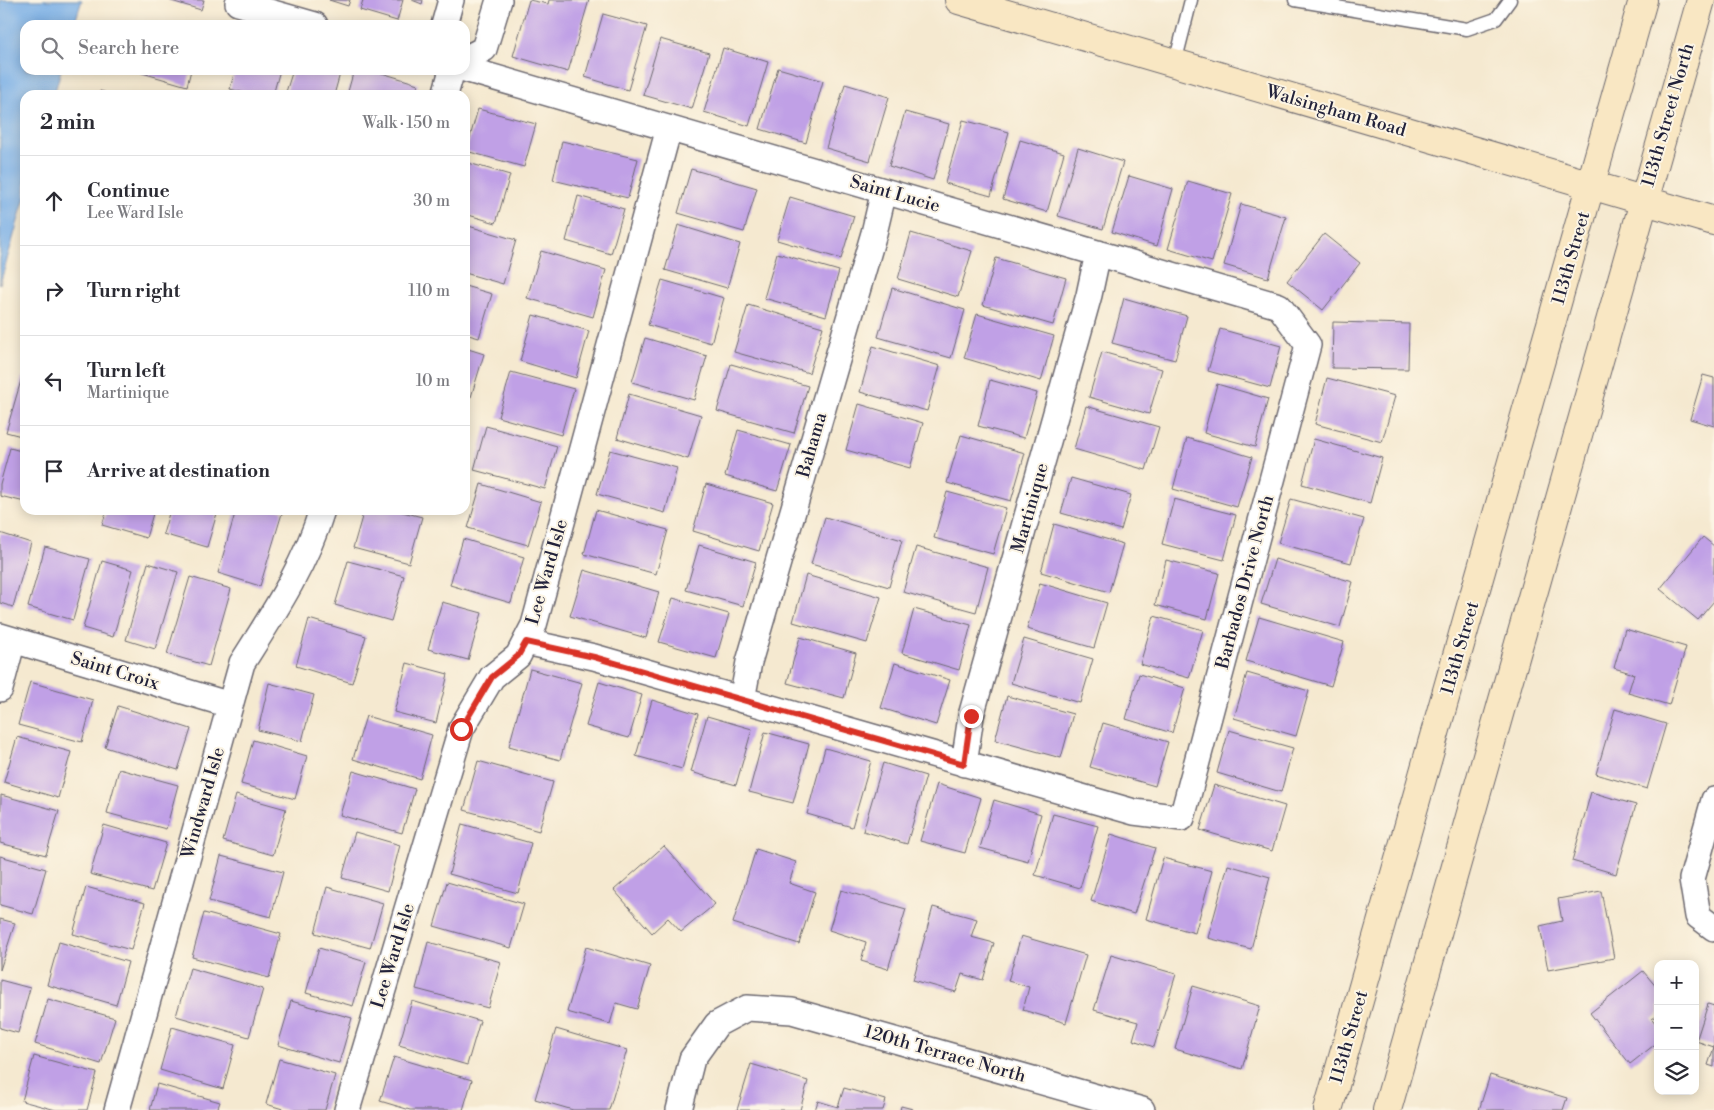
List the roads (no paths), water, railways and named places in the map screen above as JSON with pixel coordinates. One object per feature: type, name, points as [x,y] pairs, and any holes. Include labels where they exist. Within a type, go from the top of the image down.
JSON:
[{"type":"main road","name":"Walsingham Road","points":[[959,0],[1714,222]]},
{"type":"main road","points":[[1591,185],[1643,0]]},
{"type":"main road","name":"113th Street North","points":[[1644,201],[1701,0]]},
{"type":"main road","name":"113th Street","points":[[1328,1110],[1591,185]]},
{"type":"main road","points":[[1387,1110],[1644,201]]},
{"type":"street","points":[[446,20],[452,0]]},
{"type":"street","points":[[470,56],[484,49],[499,0]]},
{"type":"street","points":[[238,3],[297,20]]},
{"type":"street","name":"Saint Lucie","points":[[470,70],[1279,306],[1308,346]]},
{"type":"street","points":[[446,90],[451,75]]},
{"type":"street","name":"Lee Ward Isle","points":[[347,1110],[461,729],[492,677],[518,656],[534,625],[668,128]]},
{"type":"street","name":"Bahama","points":[[742,700],[750,662],[874,233],[884,191]]},
{"type":"street","name":"Martinique","points":[[964,764],[971,716],[1089,295],[1098,253]]},
{"type":"street","name":"Barbados Drive North","points":[[964,764],[1134,812],[1182,818],[1308,346]]},
{"type":"street","name":"Windward Isle","points":[[117,1110],[242,664],[278,605],[312,542],[320,515]]},
{"type":"street","points":[[0,688],[7,638]]},
{"type":"street","name":"Saint Croix","points":[[7,638],[230,705]]},
{"type":"street","points":[[526,642],[594,657],[964,764]]},
{"type":"street","points":[[1706,922],[1692,879],[1714,800]]},
{"type":"street","name":"120th Terrace North","points":[[679,1110],[692,1059],[717,1024],[747,1008],[792,1010],[1142,1110]]},
{"type":"lane","points":[[1175,63],[1191,0]]},
{"type":"lane","points":[[1295,0],[1393,18],[1468,29],[1496,19],[1510,0]]},
{"type":"water","points":[[0,0],[82,0],[76,20],[20,20],[20,75],[60,75],[55,90],[20,90],[20,214],[0,284]]}]
